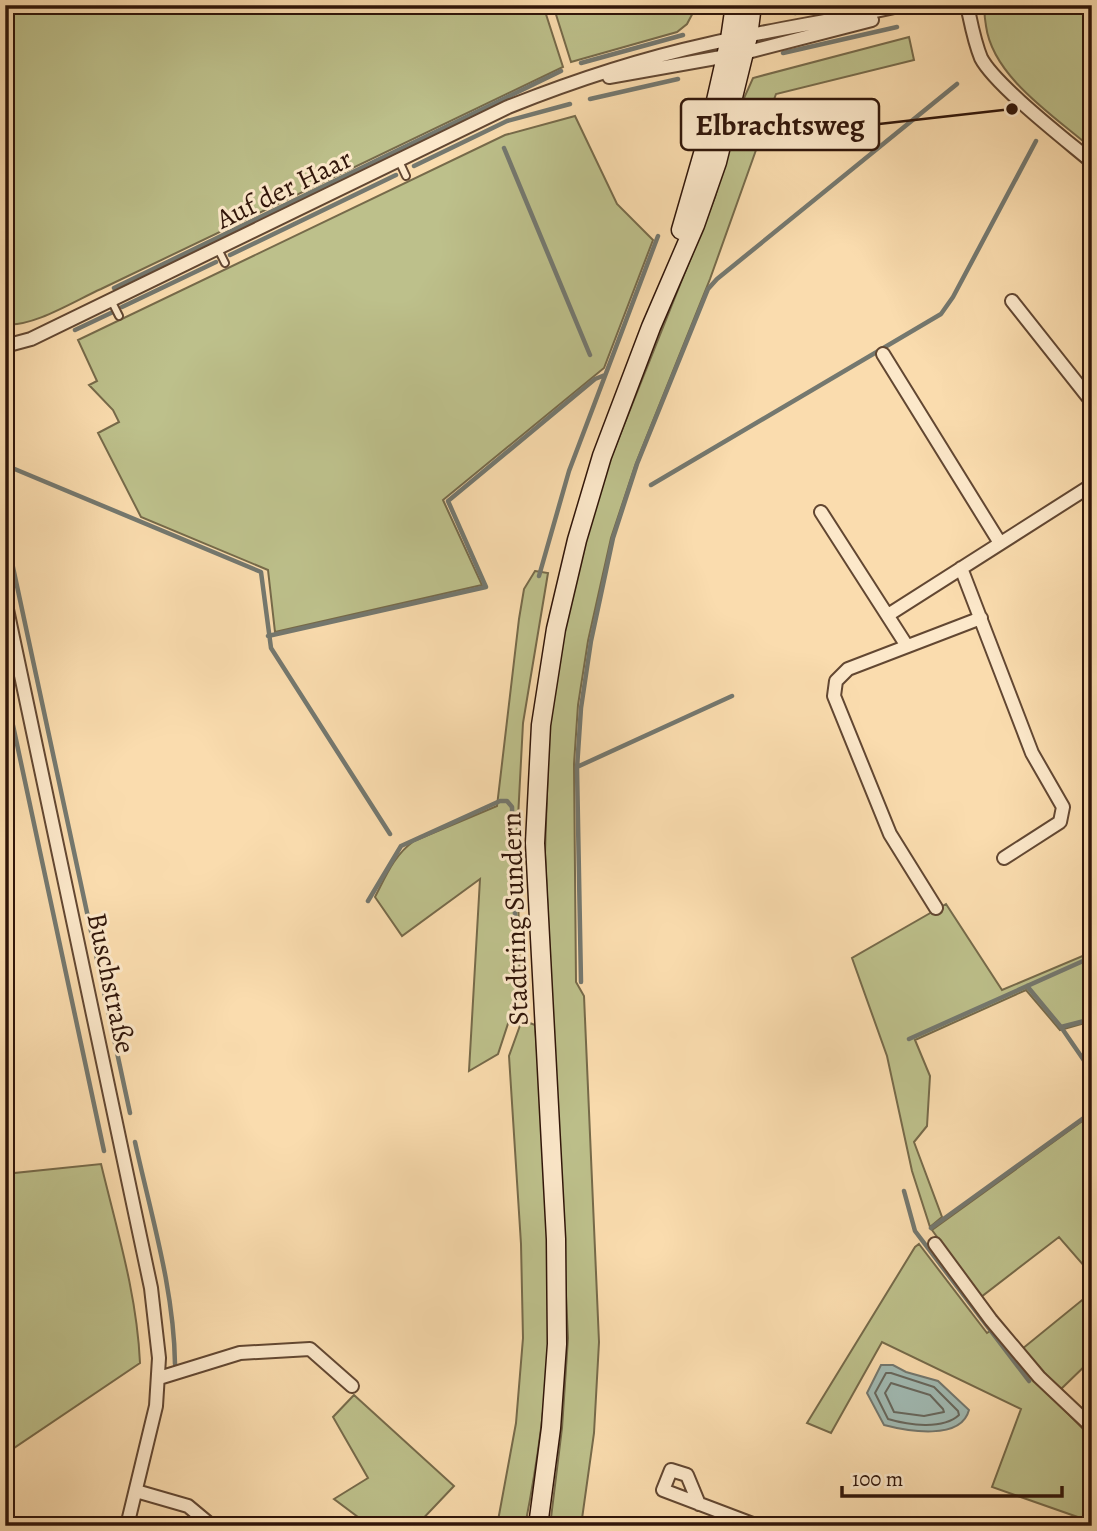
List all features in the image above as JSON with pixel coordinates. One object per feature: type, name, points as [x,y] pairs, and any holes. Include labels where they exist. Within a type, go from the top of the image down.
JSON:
[{"type":"main road","name":"Stadtring Sundern","points":[[651,327],[707,140],[735,5]]},
{"type":"main road","name":"Stadtring Sundern","points":[[538,1526],[551,1428],[557,1343],[556,1239],[535,843],[541,725],[556,629],[577,540],[602,456],[651,327],[695,225],[717,162],[746,44],[752,5]]},
{"type":"street","name":"Auf der Haar","points":[[5,345],[31,339],[508,107],[544,92],[624,65],[728,48],[903,5]]},
{"type":"street","name":"Auf der Haar","points":[[746,44],[868,22],[911,5]]},
{"type":"street","points":[[967,5],[982,60],[1024,103],[1092,162]]},
{"type":"street","points":[[1012,301],[1092,402]]},
{"type":"street","points":[[883,354],[1000,543]]},
{"type":"street","points":[[888,615],[1092,485]]},
{"type":"street","points":[[821,512],[906,646]]},
{"type":"street","points":[[961,568],[1032,753],[1063,807],[1060,822],[1004,858]]},
{"type":"street","name":"Buschstraße","points":[[5,600],[151,1288],[159,1378],[156,1406],[127,1526]]},
{"type":"street","points":[[936,908],[890,834],[834,696],[836,681],[848,669],[981,618]]},
{"type":"street","points":[[935,1244],[991,1320],[1040,1377],[1092,1427]]},
{"type":"street","points":[[159,1378],[240,1353],[310,1349],[352,1386]]},
{"type":"street","points":[[136,1491],[188,1506],[212,1526]]},
{"type":"street","points":[[698,1504],[758,1526]]},
{"type":"lane","points":[[399,161],[406,176]]},
{"type":"lane","points":[[218,248],[225,263]]},
{"type":"lane","points":[[111,300],[120,316]]},
{"type":"green space","points":[[5,5],[543,5],[563,67],[41,318],[5,324]]},
{"type":"green space","points":[[553,5],[697,5],[687,24],[677,32],[571,62]]},
{"type":"green space","points":[[987,5],[1092,5],[1090,147],[1043,109],[1012,79],[991,45],[986,26]]},
{"type":"green space","points":[[909,37],[914,60],[776,94],[710,279],[636,463],[611,538],[588,641],[578,705],[574,764],[576,982],[584,996],[599,1342],[594,1433],[581,1526],[550,1526],[562,1428],[568,1338],[545,854],[549,732],[564,631],[583,545],[610,460],[715,197],[740,107],[753,78]]},
{"type":"green space","points":[[575,116],[617,204],[653,240],[604,368],[443,500],[482,585],[275,632],[268,570],[141,517],[98,433],[119,422],[113,410],[89,385],[97,381],[78,340],[505,135]]},
{"type":"green space","points":[[535,571],[548,573],[523,723],[517,837],[520,987],[498,1054],[469,1071],[480,879],[402,936],[375,897],[396,859],[414,841],[497,806],[519,619],[524,589]]},
{"type":"green space","points":[[946,904],[1002,990],[1092,952],[1092,1021],[1060,1030],[1026,990],[915,1040],[930,1076],[927,1126],[914,1142],[942,1217],[930,1227],[912,1171],[887,1056],[852,958]]},
{"type":"green space","points":[[522,1020],[535,1025],[548,1222],[549,1340],[546,1387],[525,1526],[497,1526],[516,1423],[523,1338],[521,1244],[509,1056]]},
{"type":"green space","points":[[1092,1114],[1092,1275],[1059,1237],[981,1297],[932,1230]]},
{"type":"green space","points":[[101,1164],[131,1288],[140,1363],[5,1454],[5,1174]]},
{"type":"green space","points":[[919,1244],[987,1333],[993,1329],[1036,1381],[1092,1438],[1092,1522],[992,1487],[1021,1409],[882,1342],[831,1433],[807,1423]]},
{"type":"green space","points":[[1092,1292],[1092,1359],[1060,1390],[1022,1349]]},
{"type":"green space","points":[[354,1395],[454,1486],[416,1526],[370,1526],[334,1499],[368,1478],[333,1417]]},
{"type":"water","points":[[881,1365],[893,1365],[906,1372],[938,1381],[969,1410],[964,1420],[945,1430],[932,1431],[906,1430],[884,1425],[867,1393]]},
{"type":"waterway","points":[[795,13],[832,5]]},
{"type":"waterway","points":[[783,53],[897,27]]},
{"type":"waterway","points":[[581,63],[683,35]]},
{"type":"waterway","points":[[114,288],[561,71]]},
{"type":"waterway","points":[[590,99],[678,79]]},
{"type":"waterway","points":[[581,982],[577,768],[581,708],[591,641],[613,538],[637,464],[708,289],[957,84]]},
{"type":"waterway","points":[[414,166],[507,121],[570,104]]},
{"type":"waterway","points":[[651,485],[941,314],[953,297],[1036,141]]},
{"type":"waterway","points":[[504,148],[590,355]]},
{"type":"waterway","points":[[230,255],[396,175]]},
{"type":"waterway","points":[[539,576],[569,471],[658,236]]},
{"type":"waterway","points":[[122,307],[216,262]]},
{"type":"waterway","points":[[75,330],[113,312]]},
{"type":"waterway","points":[[268,636],[486,587],[448,501],[595,379],[605,375]]},
{"type":"waterway","points":[[5,465],[261,572],[271,648],[390,834]]},
{"type":"waterway","points":[[5,530],[130,1113]]},
{"type":"waterway","points":[[5,688],[104,1151]]},
{"type":"waterway","points":[[577,767],[732,696]]},
{"type":"waterway","points":[[368,901],[401,846],[500,801],[507,801],[512,807],[516,951]]},
{"type":"waterway","points":[[909,1039],[1092,957]]},
{"type":"waterway","points":[[1027,986],[1061,1027],[1092,1072]]},
{"type":"waterway","points":[[1061,1027],[1092,1019]]},
{"type":"waterway","points":[[931,1228],[1092,1112]]},
{"type":"waterway","points":[[135,1142],[166,1280],[175,1364]]},
{"type":"waterway","points":[[904,1191],[915,1231],[1029,1381]]},
{"type":"place","name":"Elbrachtsweg","points":[[1012,109]]}]
